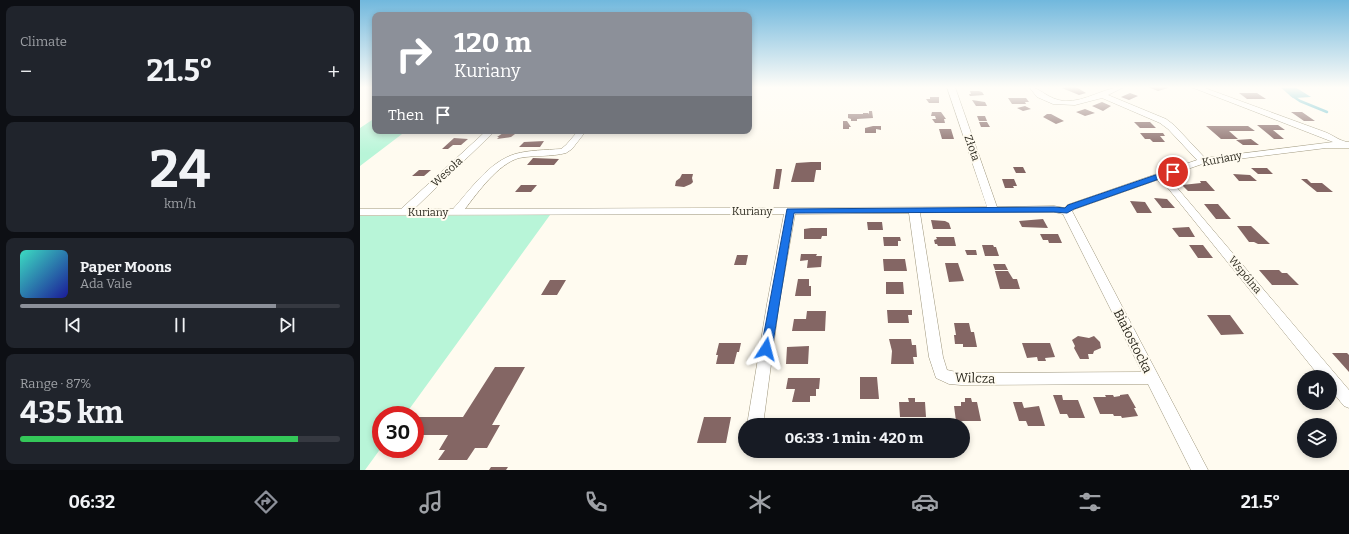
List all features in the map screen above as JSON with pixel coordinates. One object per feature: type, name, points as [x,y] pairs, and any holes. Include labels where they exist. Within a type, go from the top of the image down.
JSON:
[{"type":"street","name":"Złota","points":[[958,109],[993,210]]},
{"type":"street","points":[[1135,109],[1163,121],[1171,127],[1203,161]]},
{"type":"street","points":[[1254,109],[1345,144]]},
{"type":"street","name":"Wesoła","points":[[404,212],[488,134]]},
{"type":"street","points":[[456,212],[500,165],[517,156],[563,151],[569,147],[580,134]]},
{"type":"street","name":"Kuriany","points":[[360,212],[1054,209],[1067,211],[1071,207],[1203,161],[1326,144],[1345,144]]},
{"type":"street","name":"Wspólna","points":[[1158,177],[1170,185],[1324,370]]},
{"type":"street","name":"Wilcza","points":[[914,210],[936,357],[941,374],[949,378],[961,379],[1152,378]]},
{"type":"street","points":[[756,418],[773,304],[790,211]]},
{"type":"street","name":"Białostocka","points":[[1067,211],[1200,470]]},
{"type":"street","name":"Wspólna","points":[[1337,386],[1349,401]]},
{"type":"green space","points":[[372,120],[372,134],[402,134],[360,166],[360,128]]},
{"type":"green space","points":[[550,215],[412,406],[372,406],[372,458],[374,458],[365,470],[360,470],[360,216]]},
{"type":"building","points":[[1019,109],[1031,109],[1023,111]]},
{"type":"building","points":[[1085,109],[1095,113],[1085,116],[1076,112]]},
{"type":"building","points":[[869,111],[872,111],[873,118],[851,121],[851,119],[848,118],[848,114],[869,114]]},
{"type":"building","points":[[932,112],[941,112],[946,119],[944,119],[945,123],[935,123],[932,119],[936,119],[935,116],[931,116]]},
{"type":"building","points":[[1291,112],[1302,112],[1315,121],[1304,121]]},
{"type":"building","points":[[1047,114],[1051,114],[1064,121],[1056,124],[1043,117]]},
{"type":"building","points":[[977,116],[985,116],[987,121],[979,121]]},
{"type":"building","points":[[843,121],[847,121],[851,127],[849,127],[849,129],[843,129]]},
{"type":"building","points":[[979,122],[987,122],[990,127],[981,127]]},
{"type":"building","points":[[1134,122],[1150,122],[1156,128],[1140,128]]},
{"type":"building","points":[[1257,125],[1278,125],[1285,130],[1273,130],[1284,139],[1274,139]]},
{"type":"building","points":[[881,126],[881,130],[876,129],[876,133],[865,133],[865,128]]},
{"type":"building","points":[[1206,126],[1248,126],[1255,131],[1229,131],[1238,139],[1221,139]]},
{"type":"building","points":[[939,129],[951,129],[954,139],[942,139]]},
{"type":"building","points":[[1140,133],[1163,133],[1165,136],[1160,136],[1165,142],[1153,142],[1150,139],[1145,139]]},
{"type":"building","points":[[502,134],[515,134],[511,137],[497,139],[499,137],[497,137]]},
{"type":"building","points":[[454,138],[468,139],[461,145],[453,145],[448,149],[442,149]]},
{"type":"building","points":[[1251,139],[1259,145],[1243,145],[1236,140]]},
{"type":"building","points":[[544,141],[540,147],[519,147],[524,142]]},
{"type":"building","points":[[533,158],[559,159],[554,165],[527,165]]},
{"type":"building","points":[[821,162],[821,170],[816,170],[814,182],[791,182],[796,163]]},
{"type":"building","points":[[1013,167],[1023,167],[1026,173],[1016,173]]},
{"type":"building","points":[[1251,168],[1267,168],[1273,174],[1258,174]]},
{"type":"building","points":[[776,169],[782,169],[779,189],[773,189]]},
{"type":"building","points":[[419,170],[431,170],[424,176],[412,176]]},
{"type":"building","points":[[682,174],[693,174],[693,182],[684,187],[675,186],[676,181]]},
{"type":"building","points":[[1233,174],[1250,175],[1257,181],[1239,181]]},
{"type":"building","points":[[1002,179],[1014,179],[1017,186],[1013,186],[1014,188],[1005,188]]},
{"type":"building","points":[[1301,179],[1307,179],[1311,183],[1322,183],[1333,192],[1317,192]]},
{"type":"building","points":[[1200,181],[1206,181],[1215,191],[1188,191],[1182,185],[1201,183]]},
{"type":"building","points":[[521,185],[537,185],[531,192],[515,192]]},
{"type":"building","points":[[1154,198],[1167,199],[1175,208],[1162,208]]},
{"type":"building","points":[[1130,201],[1145,202],[1152,213],[1137,213]]},
{"type":"building","points":[[1204,204],[1218,204],[1231,219],[1216,219]]},
{"type":"building","points":[[1043,219],[1048,228],[1022,227],[1019,221]]},
{"type":"building","points":[[931,220],[945,221],[949,223],[951,229],[933,229]]},
{"type":"building","points":[[867,222],[882,222],[883,230],[868,230]]},
{"type":"building","points":[[1237,226],[1251,226],[1270,244],[1249,242]]},
{"type":"building","points":[[1189,227],[1195,237],[1179,237],[1172,228]]},
{"type":"building","points":[[827,228],[827,236],[822,236],[821,239],[804,239],[804,229]]},
{"type":"building","points":[[1040,234],[1058,234],[1062,243],[1049,243],[1048,240],[1043,240]]},
{"type":"building","points":[[883,237],[900,237],[901,241],[898,241],[898,246],[884,246]]},
{"type":"building","points":[[936,237],[954,237],[956,246],[938,246],[935,244],[934,240],[937,239]]},
{"type":"building","points":[[982,245],[993,245],[996,247],[999,256],[985,256]]},
{"type":"building","points":[[1189,245],[1203,245],[1213,258],[1198,258]]},
{"type":"building","points":[[965,250],[976,250],[977,255],[967,255]]},
{"type":"building","points":[[801,254],[817,254],[816,256],[822,256],[821,267],[807,268],[808,260],[800,261]]},
{"type":"building","points":[[737,255],[748,255],[746,265],[734,265]]},
{"type":"building","points":[[883,259],[905,259],[907,271],[884,271]]},
{"type":"building","points":[[945,263],[958,263],[964,281],[949,282]]},
{"type":"building","points":[[993,264],[1005,264],[1008,270],[995,270]]},
{"type":"building","points":[[1259,270],[1279,270],[1282,273],[1287,273],[1299,285],[1272,285]]},
{"type":"building","points":[[995,271],[1008,271],[1013,279],[1017,279],[1020,289],[1000,289]]},
{"type":"building","points":[[798,279],[809,279],[811,296],[795,296]]},
{"type":"building","points":[[550,280],[566,280],[557,295],[541,295]]},
{"type":"building","points":[[886,282],[903,282],[904,294],[886,294]]},
{"type":"building","points":[[887,310],[912,310],[912,315],[908,315],[909,323],[888,323]]},
{"type":"building","points":[[807,311],[826,311],[825,331],[792,331],[794,319],[806,319]]},
{"type":"building","points":[[1207,315],[1230,315],[1244,334],[1221,335]]},
{"type":"building","points":[[954,323],[969,323],[971,332],[974,332],[977,347],[963,347],[963,344],[955,344],[954,335],[956,335]]},
{"type":"building","points":[[1078,336],[1089,338],[1094,336],[1100,342],[1101,348],[1094,351],[1093,354],[1088,354],[1089,359],[1080,359],[1074,348],[1075,346],[1072,340]]},
{"type":"building","points":[[889,339],[911,339],[912,345],[916,345],[917,357],[913,357],[914,364],[891,364],[892,351]]},
{"type":"building","points":[[719,343],[741,343],[734,364],[716,364],[718,355],[716,355]]},
{"type":"building","points":[[1022,343],[1050,343],[1055,357],[1045,358],[1046,361],[1038,361],[1037,357],[1027,358]]},
{"type":"building","points":[[809,346],[808,364],[786,364],[787,347]]},
{"type":"building","points":[[1332,353],[1347,353],[1349,355],[1349,372]]},
{"type":"building","points":[[495,367],[525,367],[492,425],[500,425],[487,448],[475,448],[467,460],[438,460],[445,450],[439,450],[448,435],[424,435],[424,417],[463,417]]},
{"type":"building","points":[[860,377],[877,377],[879,399],[860,399]]},
{"type":"building","points":[[788,378],[820,378],[819,389],[816,389],[816,396],[810,396],[810,402],[792,402],[795,389],[786,389]]},
{"type":"building","points":[[1128,394],[1136,408],[1134,408],[1138,416],[1122,418],[1121,416],[1114,416],[1113,414],[1100,414],[1093,397],[1106,397],[1105,395],[1113,395],[1114,397]]},
{"type":"building","points":[[1053,395],[1062,395],[1063,400],[1078,400],[1085,418],[1069,418],[1067,414],[1060,414]]},
{"type":"building","points":[[908,398],[915,398],[915,402],[925,402],[926,417],[900,417],[899,402],[909,402]]},
{"type":"building","points":[[965,398],[971,398],[972,402],[977,402],[981,421],[970,421],[970,418],[956,418],[954,406],[961,406],[961,402],[965,402]]},
{"type":"building","points":[[1013,402],[1022,402],[1024,408],[1039,406],[1045,426],[1028,426],[1026,421],[1019,421]]},
{"type":"building","points":[[704,417],[731,417],[726,443],[697,443]]},
{"type":"building","points":[[491,467],[508,467],[506,470],[489,470]]},
{"type":"waterway","points":[[1319,109],[1327,112]]},
{"type":"route","points":[[766,349],[790,211],[1054,209],[1067,211],[1068,208],[1173,172]]}]
